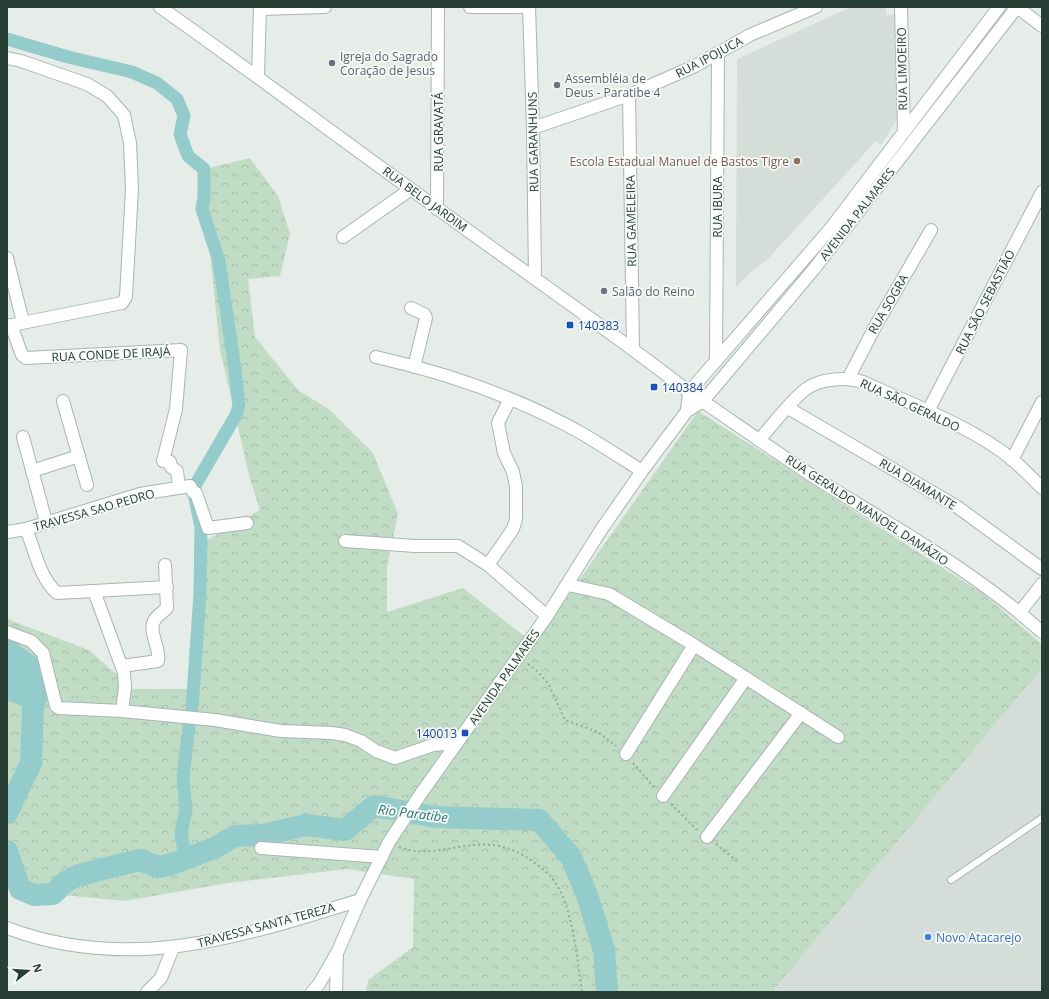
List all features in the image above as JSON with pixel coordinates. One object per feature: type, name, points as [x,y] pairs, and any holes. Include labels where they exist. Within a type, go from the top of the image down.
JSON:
[{"type":"street","name":"RUA BELO JARDIM","points":[[160,7],[171,11],[437,209],[535,277],[633,348],[689,392]]},
{"type":"street","points":[[258,76],[260,8],[325,7]]},
{"type":"street","name":"RUA GRAVATÁ","points":[[437,209],[438,7]]},
{"type":"street","points":[[470,7],[529,7]]},
{"type":"street","name":"RUA GARANHUNS","points":[[529,7],[533,128],[535,277]]},
{"type":"street","name":"RUA IPOJUCA","points":[[533,128],[628,95],[695,66],[750,35],[816,7]]},
{"type":"street","name":"RUA LIMOEIRO","points":[[901,7],[904,131]]},
{"type":"street","name":"AVENIDA PALMARES","points":[[689,392],[831,228],[999,7]]},
{"type":"street","points":[[1017,7],[1042,26]]},
{"type":"street","name":"AVENIDA PALMARES","points":[[338,951],[360,900],[389,842],[416,801],[547,616],[568,585],[601,530],[642,471],[687,411],[703,401],[814,269],[1017,7]]},
{"type":"street","name":"RUA IBURA","points":[[716,361],[718,53]]},
{"type":"street","points":[[7,58],[21,61],[86,84],[107,96],[124,115],[130,143],[132,189],[126,297],[122,303],[9,326]]},
{"type":"street","name":"RUA GAMELEIRA","points":[[628,95],[633,348]]},
{"type":"street","points":[[343,238],[411,189]]},
{"type":"street","name":"RUA SÃO SEBASTIÃO","points":[[928,411],[1042,192]]},
{"type":"street","name":"RUA SOGRA","points":[[848,379],[876,325],[931,230]]},
{"type":"street","points":[[7,258],[23,322]]},
{"type":"street","points":[[411,308],[424,314],[426,318],[414,367]]},
{"type":"street","name":"RUA CONDE DE IRAJÁ","points":[[9,326],[22,356],[26,358],[181,350],[176,409],[163,461],[170,462],[171,467],[177,471],[189,489]]},
{"type":"street","points":[[376,357],[465,382],[510,399],[583,434],[642,471]]},
{"type":"street","name":"RUA SÃO GERALDO","points":[[759,440],[806,389],[814,385],[848,379],[864,382],[928,411],[980,438],[1012,460],[1042,488]]},
{"type":"street","points":[[687,411],[689,392]]},
{"type":"street","name":"RUA GERALDO MANOEL DAMÁZIO","points":[[689,392],[817,478],[904,531],[987,587],[1020,612],[1042,632]]},
{"type":"street","points":[[488,565],[513,528],[516,519],[516,486],[513,472],[504,453],[498,423],[510,399]]},
{"type":"street","points":[[63,401],[87,485]]},
{"type":"street","points":[[1012,460],[1042,402]]},
{"type":"street","name":"RUA DIAMANTE","points":[[788,408],[956,506],[1042,569]]},
{"type":"street","points":[[23,437],[46,522]]},
{"type":"street","points":[[32,471],[79,456]]},
{"type":"street","points":[[189,489],[208,528],[247,523]]},
{"type":"street","name":"TRAVESSA SAO PEDRO","points":[[7,532],[26,529],[140,494],[189,489]]},
{"type":"street","points":[[26,529],[42,571],[52,588],[57,593],[167,587]]},
{"type":"street","points":[[346,541],[415,546],[458,546],[488,565],[547,616]]},
{"type":"street","points":[[122,666],[158,661],[158,652],[153,627],[155,619],[167,608],[166,564]]},
{"type":"street","points":[[1020,612],[1042,584]]},
{"type":"street","points":[[568,585],[609,594],[694,645],[838,737]]},
{"type":"street","points":[[94,591],[122,666],[125,687],[122,711]]},
{"type":"street","points":[[7,632],[31,641],[43,653],[56,706],[59,708],[122,711],[215,720],[281,731],[332,732],[361,741],[376,751],[395,758],[433,745],[457,743]]},
{"type":"street","points":[[626,754],[694,645]]},
{"type":"street","points":[[663,796],[746,678]]},
{"type":"street","points":[[707,837],[801,713]]},
{"type":"street","points":[[260,848],[382,857]]},
{"type":"street","name":"TRAVESSA SANTA TEREZA","points":[[7,928],[52,941],[88,948],[108,950],[173,948],[232,936],[360,900]]},
{"type":"street","points":[[147,992],[161,978],[173,948]]},
{"type":"street","points":[[312,992],[319,984],[338,951]]},
{"type":"street","points":[[336,992],[338,951]]},
{"type":"lane","points":[[951,880],[1042,818]]},
{"type":"path","points":[[389,842],[416,852],[479,844],[498,845],[520,853],[538,865],[552,878],[560,891],[568,914],[582,992]]},
{"type":"shaded area","name":"Escola Estadual Manuel de Bastos Tigre","points":[[851,7],[886,7],[886,15],[900,14],[901,113],[881,145],[876,141],[766,261],[753,270],[736,287],[737,59]]},
{"type":"shaded area","points":[[1042,668],[1042,992],[772,992]]},
{"type":"green space","points":[[250,158],[278,196],[290,234],[280,276],[248,279],[255,337],[298,390],[330,410],[373,453],[398,514],[387,566],[387,612],[463,588],[534,644],[698,411],[982,593],[1042,644],[1042,668],[772,992],[366,992],[368,980],[413,947],[414,879],[347,869],[228,883],[125,901],[53,894],[7,882],[7,619],[89,650],[133,689],[198,689],[207,540],[260,510],[250,479],[220,350],[207,224],[204,169]]},
{"type":"waterway","points":[[7,39],[68,57],[132,72],[157,83],[177,99],[184,116],[180,134],[188,156],[204,169],[204,198],[202,209],[219,261],[239,405],[236,415],[193,489],[201,527],[200,594],[192,709]]},
{"type":"waterway","name":"Rio Paratibe","points":[[7,650],[28,665],[31,683],[8,669],[13,691],[24,695],[39,686],[33,708],[31,763],[7,813]]},
{"type":"waterway","points":[[185,858],[181,833],[186,811],[183,776],[189,727]]},
{"type":"waterway","name":"Rio Paratibe","points":[[7,851],[20,889],[34,895],[53,894],[65,882],[79,875],[139,860],[159,867],[172,864],[214,848],[235,836],[263,835],[306,825],[345,830],[374,806],[436,817],[539,820],[571,857],[587,895],[604,950],[607,992]]},
{"type":"place","name":"Igreja do Sagrado Coração de Jesus","points":[[332,63]]},
{"type":"place","name":"Assembléia de Deus - Paratibe 4","points":[[557,85]]},
{"type":"place","name":"Escola Estadual Manuel de Bastos Tigre","points":[[797,161]]},
{"type":"place","name":"Salão do Reino","points":[[604,291]]},
{"type":"place","name":"140383","points":[[570,325]]},
{"type":"place","name":"140384","points":[[654,387]]},
{"type":"place","name":"140013","points":[[465,733]]},
{"type":"place","name":"Novo Atacarejo","points":[[928,937]]}]
